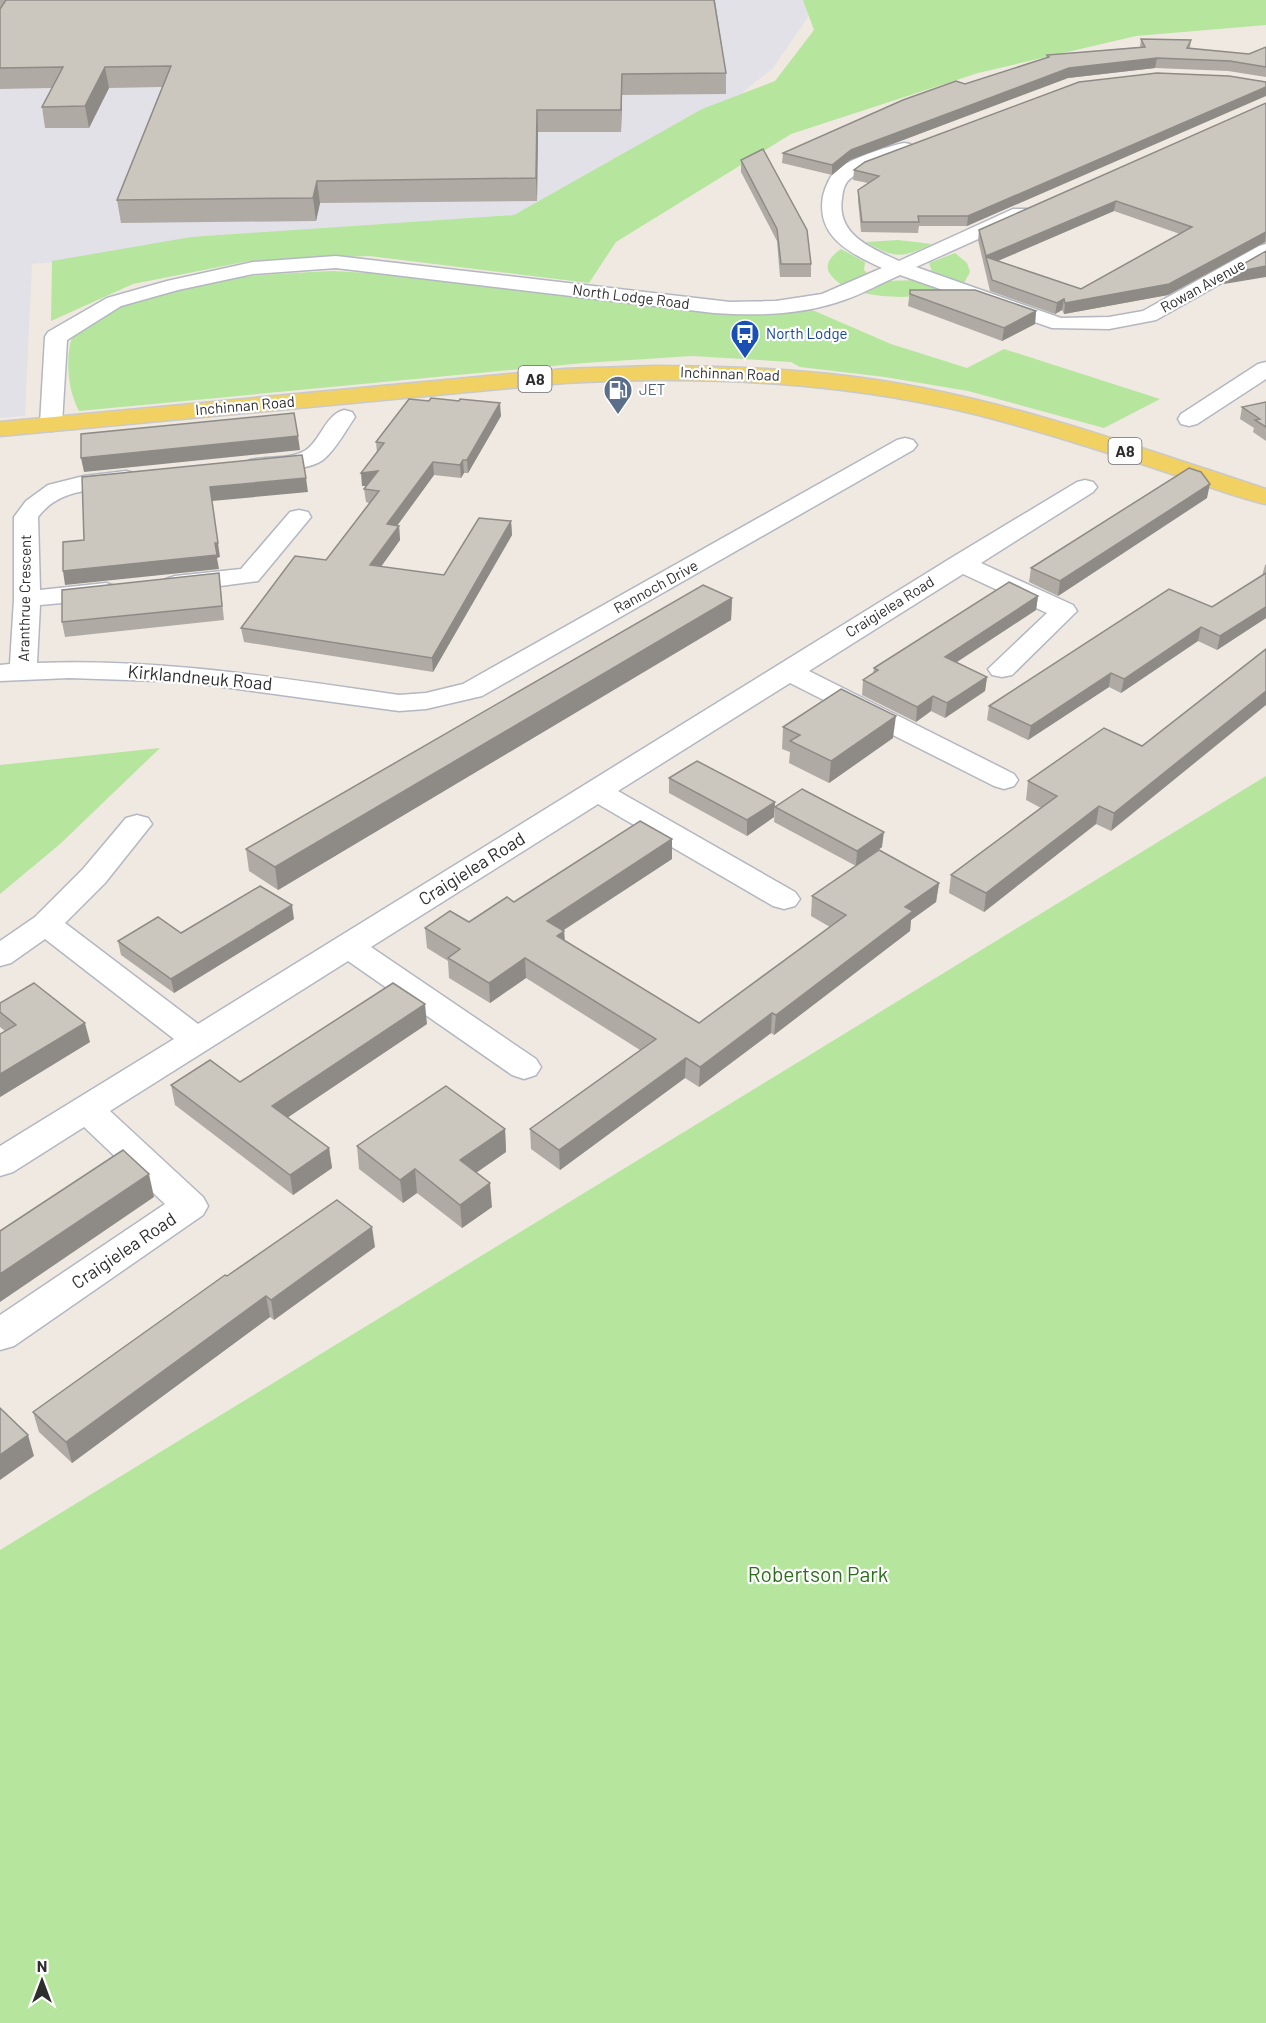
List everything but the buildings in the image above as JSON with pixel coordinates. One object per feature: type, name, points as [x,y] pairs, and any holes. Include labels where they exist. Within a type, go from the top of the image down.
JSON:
[{"type":"main road","name":"Inchinnan Road","points":[[0,429],[564,376],[688,372],[780,376],[859,384],[965,404],[1066,432],[1266,497]]},
{"type":"street","name":"Rowan Avenue","points":[[920,142],[857,166],[842,175],[834,188],[830,211],[831,219],[838,230],[860,250],[896,267],[1059,324],[1109,323],[1149,316],[1266,250]]},
{"type":"street","name":"North Lodge Road","points":[[51,424],[56,337],[114,302],[174,285],[253,268],[336,262],[745,309],[813,302],[837,296],[896,267],[1040,204]]},
{"type":"street","points":[[1189,419],[1266,369]]},
{"type":"street","points":[[232,468],[301,461],[315,455],[344,417]]},
{"type":"street","name":"Rannoch Drive","points":[[399,703],[426,701],[472,690],[905,445]]},
{"type":"street","name":"Aranthrue Crescent","points":[[12,672],[27,599],[26,518],[31,508],[50,495],[78,482],[152,475]]},
{"type":"street","name":"Craigielea Road","points":[[0,1163],[960,563],[1086,487]]},
{"type":"street","points":[[27,599],[249,576],[299,518]]},
{"type":"street","points":[[960,563],[1064,611],[1002,669]]},
{"type":"street","name":"Kirklandneuk Road","points":[[12,672],[69,670],[187,674],[399,703]]},
{"type":"street","points":[[788,671],[1004,780]]},
{"type":"street","points":[[596,791],[784,899]]},
{"type":"street","points":[[0,956],[46,924],[94,876],[137,824]]},
{"type":"street","points":[[46,924],[197,1040]]},
{"type":"street","points":[[348,946],[524,1067]]},
{"type":"street","name":"Craigielea Road","points":[[0,1335],[190,1206],[87,1109]]},
{"type":"shaded area","points":[[0,0],[804,0],[810,14],[773,68],[726,106],[523,225],[32,264],[25,416],[0,418]]},
{"type":"green space","points":[[803,0],[1266,0],[1266,25],[1136,36],[978,73],[791,134],[616,242],[589,283],[369,256],[249,261],[133,284],[51,321],[52,261],[191,237],[514,215],[702,109],[775,81],[814,30]]},
{"type":"green space","points":[[898,240],[932,244],[899,255],[866,242]]},
{"type":"green space","points":[[841,249],[865,262],[864,270],[868,274],[842,285],[831,276],[828,263]]},
{"type":"green space","points":[[955,253],[967,263],[970,272],[964,283],[932,271],[929,263]]},
{"type":"green space","points":[[332,271],[389,274],[729,315],[771,314],[810,309],[891,344],[967,368],[1004,349],[1160,399],[1104,428],[968,391],[885,377],[800,367],[791,362],[692,356],[584,363],[79,411],[68,372],[70,342],[73,333],[107,311],[138,298],[192,284],[248,276]]},
{"type":"green space","points":[[917,280],[946,292],[902,297],[859,292],[885,281]]},
{"type":"green space","points":[[160,748],[60,844],[0,894],[0,765]]},
{"type":"green space","name":"Robertson Park","points":[[1266,776],[1266,2023],[0,2023],[0,1550]]},
{"type":"place","name":"North Lodge","points":[[745,360]]},
{"type":"place","name":"JET","points":[[618,416]]}]
